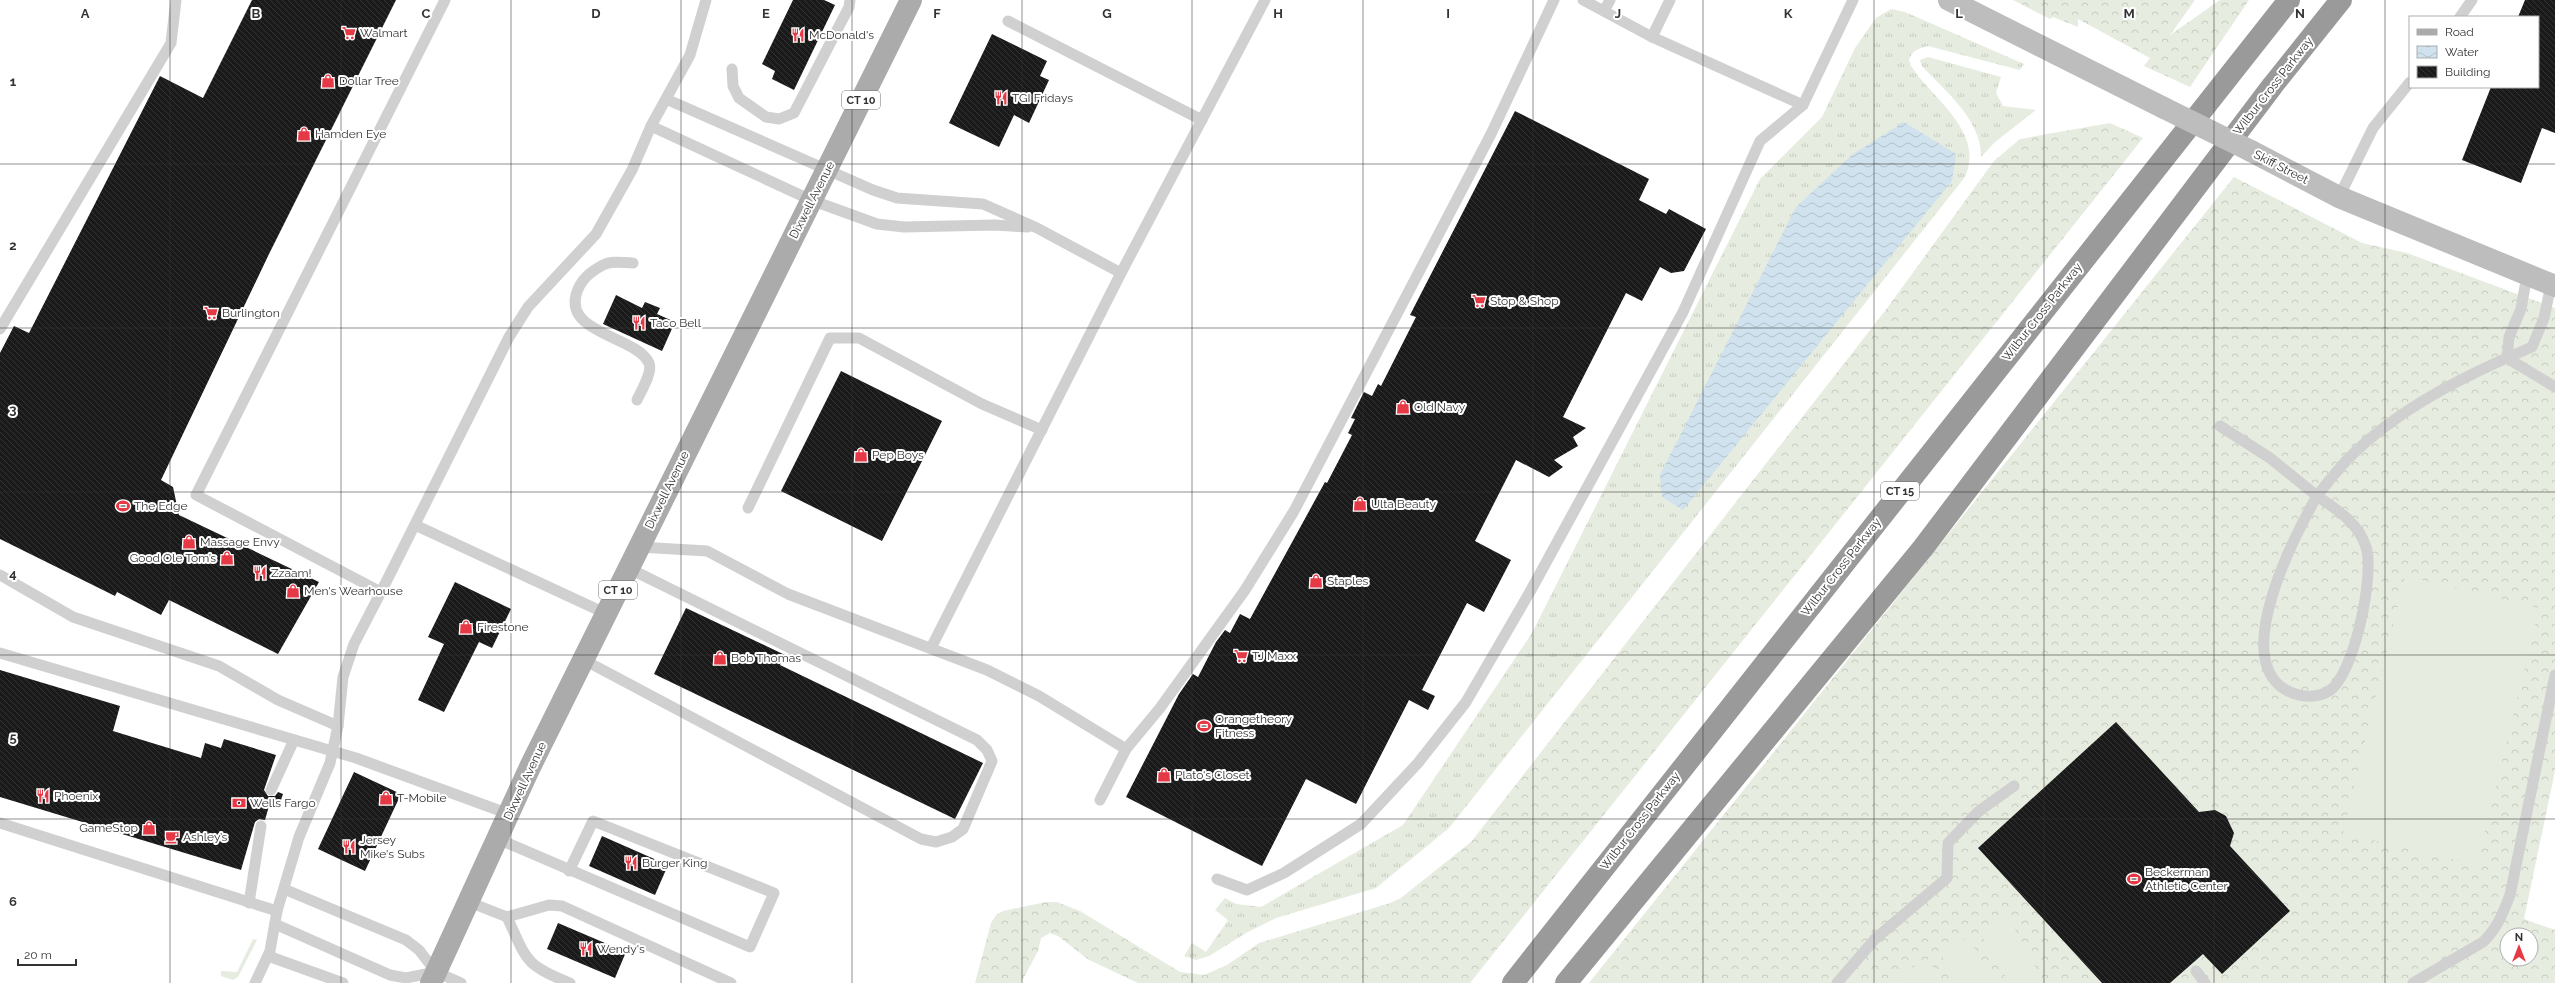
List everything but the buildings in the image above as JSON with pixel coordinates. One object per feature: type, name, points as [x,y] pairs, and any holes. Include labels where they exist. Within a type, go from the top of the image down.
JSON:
[{"type":"highway","name":"Wilbur Cross Parkway","points":[[1513,983],[2289,0]]},
{"type":"highway","name":"Wilbur Cross Parkway","points":[[1566,983],[1923,548],[2273,85],[2341,0]]},
{"type":"main road","name":"Dixwell Avenue","points":[[434,977],[509,814],[628,568],[911,0]]},
{"type":"main road","name":"Skiff Street","points":[[1949,0],[2251,151],[2339,197],[2527,276],[2553,285]]},
{"type":"lane","points":[[0,330],[171,43],[176,0]]},
{"type":"lane","points":[[381,592],[196,495],[444,0]]},
{"type":"lane","points":[[255,983],[268,956],[277,911],[299,837],[330,763],[338,726],[342,684],[354,644],[509,337],[528,307],[596,234],[632,170],[652,126],[690,55],[706,0]]},
{"type":"lane","points":[[732,69],[733,86],[738,98],[766,117],[779,119],[794,113],[849,7],[850,0]]},
{"type":"lane","points":[[931,648],[1121,273],[1265,0]]},
{"type":"lane","points":[[1100,800],[1126,749],[1160,708],[1241,595],[1294,511],[1491,134],[1517,82],[1554,0]]},
{"type":"lane","points":[[1583,0],[1652,37],[1802,105]]},
{"type":"lane","points":[[1604,11],[1610,0]]},
{"type":"lane","points":[[1652,37],[1670,0]]},
{"type":"lane","points":[[1217,879],[1247,890],[1284,873],[1361,824],[1418,763],[1466,702],[1531,590],[1683,312],[1760,141],[1802,105],[1853,0]]},
{"type":"lane","points":[[2461,16],[2472,0]]},
{"type":"lane","points":[[1008,22],[1202,120]]},
{"type":"lane","points":[[2339,197],[2373,128],[2409,83]]},
{"type":"lane","points":[[666,99],[827,170],[897,198],[983,204],[1037,228],[1121,273]]},
{"type":"lane","points":[[652,126],[811,200],[877,224],[904,227],[995,225],[1037,228]]},
{"type":"lane","points":[[633,263],[608,262],[591,271],[578,289],[575,305],[584,322],[636,350],[649,362],[650,368],[637,400]]},
{"type":"lane","points":[[2507,358],[2510,337],[2521,309],[2527,276]]},
{"type":"lane","points":[[2220,426],[2270,458],[2317,496],[2356,526],[2366,547],[2369,580],[2345,674],[2330,691],[2311,697],[2303,696],[2282,687],[2273,677],[2265,655],[2264,637],[2272,595],[2301,524],[2317,496],[2346,461],[2373,437],[2444,390],[2532,347],[2544,318],[2553,285]]},
{"type":"lane","points":[[748,508],[830,338],[859,338],[982,404],[1042,430]]},
{"type":"lane","points":[[2507,358],[2555,388]]},
{"type":"lane","points":[[415,525],[607,614]]},
{"type":"lane","points":[[639,547],[708,551],[788,594],[987,670],[1039,696],[1126,749]]},
{"type":"lane","points":[[584,660],[921,839],[936,842],[952,837],[963,829],[992,761],[987,750],[977,740],[628,568]]},
{"type":"lane","points":[[0,574],[73,617],[219,666],[278,700],[338,726]]},
{"type":"lane","points":[[0,653],[332,751],[509,814]]},
{"type":"lane","points":[[2413,983],[2483,942],[2492,933],[2500,919],[2510,895],[2555,675]]},
{"type":"lane","points":[[271,790],[294,740]]},
{"type":"lane","points":[[1837,983],[1875,939],[1947,878],[1948,843],[1979,811],[2014,786]]},
{"type":"lane","points":[[498,839],[569,871],[750,947],[774,893],[593,821],[569,871]]},
{"type":"lane","points":[[0,823],[277,911]]},
{"type":"lane","points":[[249,903],[260,826]]},
{"type":"lane","points":[[284,890],[406,940],[419,950],[434,977]]},
{"type":"lane","points":[[469,902],[507,917],[549,905],[562,906],[732,983]]},
{"type":"lane","points":[[507,917],[526,959],[542,972],[570,983]]},
{"type":"lane","points":[[275,924],[390,975],[406,978],[434,977],[460,983]]},
{"type":"lane","points":[[268,956],[342,983]]},
{"type":"lane","points":[[2196,971],[2205,983]]},
{"type":"green space","points":[[2013,0],[2195,0],[2170,35],[2220,0],[2249,0],[2190,87],[2144,66],[2150,58],[2078,19],[2078,27],[2053,17],[2050,19]]},
{"type":"green space","points":[[1891,9],[1905,12],[2024,64],[2020,70],[1928,46],[1916,50],[1910,57],[1909,60],[1911,66],[1920,79],[1954,117],[1963,131],[1968,145],[1969,160],[1965,177],[1449,828],[1376,888],[1276,918],[1246,933],[1209,956],[1196,960],[1184,956],[1192,943],[1206,952],[1228,920],[1215,910],[1225,898],[1236,904],[1261,907],[1403,825],[1532,633],[1760,179],[1822,117],[1855,48],[1876,18]]},
{"type":"green space","points":[[1928,57],[2001,77],[1996,93],[2003,106],[2036,110],[1995,142],[1981,157],[1980,143],[1969,119],[1951,96],[1922,66],[1920,60]]},
{"type":"green space","points":[[2110,123],[2143,138],[1470,983],[1138,983],[1089,960],[1058,936],[1050,933],[1041,938],[1038,951],[1021,983],[975,983],[991,923],[996,915],[1003,911],[1046,902],[1057,902],[1080,911],[1180,972],[1204,975],[1227,965],[1259,943],[1390,903],[1401,898],[1471,842],[1888,307],[1994,161],[2020,139]]},
{"type":"green space","name":"Beckerman Athletic Center","points":[[2234,177],[2362,243],[2407,253],[2555,308],[2555,771],[2524,919],[2555,930],[2555,983],[1589,983]]},
{"type":"green space","points":[[2405,576],[2539,608],[2477,865],[2343,833]]},
{"type":"green space","points":[[2007,915],[2040,975],[2025,983],[2009,983],[1979,930]]},
{"type":"green space","points":[[1968,937],[1993,983],[1957,983],[1940,952]]},
{"type":"green space","points":[[253,939],[257,940],[238,977],[233,980],[221,976],[221,971],[237,972]]},
{"type":"green space","points":[[1928,959],[1942,983],[1905,983],[1900,974]]},
{"type":"water","points":[[1904,122],[1956,154],[1952,181],[1683,510],[1662,497],[1660,475],[1796,207],[1853,154]]},
{"type":"place","name":"Walmart","points":[[349,33]]},
{"type":"place","name":"McDonald's","points":[[798,35]]},
{"type":"place","name":"Dollar Tree","points":[[328,81]]},
{"type":"place","name":"TGI Fridays","points":[[1001,98]]},
{"type":"place","name":"Hamden Eye","points":[[304,134]]},
{"type":"place","name":"Stop & Shop","points":[[1479,301]]},
{"type":"place","name":"Burlington","points":[[211,313]]},
{"type":"place","name":"Taco Bell","points":[[639,323]]},
{"type":"place","name":"Old Navy","points":[[1403,407]]},
{"type":"place","name":"Pep Boys","points":[[861,455]]},
{"type":"place","name":"Ulta Beauty","points":[[1360,504]]},
{"type":"place","name":"The Edge","points":[[123,506]]},
{"type":"place","name":"Massage Envy","points":[[189,542]]},
{"type":"place","name":"Good Ole Tom’s","points":[[227,558]]},
{"type":"place","name":"Zzaam!","points":[[260,573]]},
{"type":"place","name":"Staples","points":[[1316,581]]},
{"type":"place","name":"Men's Wearhouse","points":[[293,591]]},
{"type":"place","name":"Firestone","points":[[466,627]]},
{"type":"place","name":"TJ Maxx","points":[[1241,656]]},
{"type":"place","name":"Bob Thomas","points":[[720,658]]},
{"type":"place","name":"Orangetheory Fitness","points":[[1204,726]]},
{"type":"place","name":"Plato's Closet","points":[[1164,775]]},
{"type":"place","name":"Phoenix","points":[[43,796]]},
{"type":"place","name":"T-Mobile","points":[[386,798]]},
{"type":"place","name":"Wells Fargo","points":[[239,803]]},
{"type":"place","name":"GameStop","points":[[149,828]]},
{"type":"place","name":"Ashley’s","points":[[172,837]]},
{"type":"place","name":"Jersey Mike's Subs","points":[[349,847]]},
{"type":"place","name":"Burger King","points":[[631,863]]},
{"type":"place","name":"Beckerman Athletic Center","points":[[2134,879]]},
{"type":"place","name":"Wendy's","points":[[586,949]]}]
